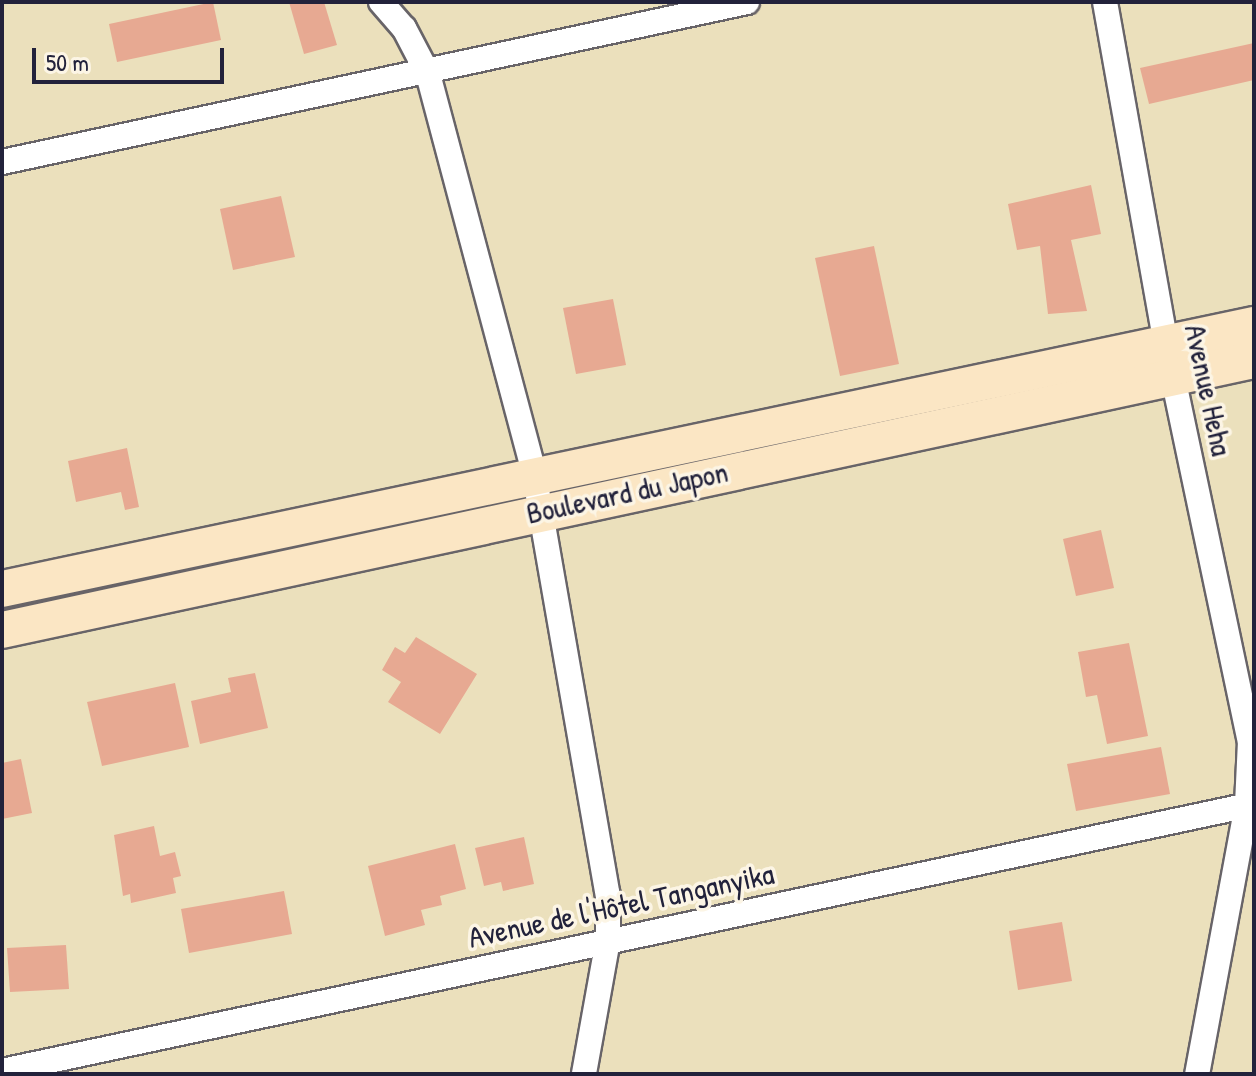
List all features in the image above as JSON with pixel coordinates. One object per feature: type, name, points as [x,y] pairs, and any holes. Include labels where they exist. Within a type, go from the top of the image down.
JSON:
[{"type":"main road","name":"Boulevard du Japon","points":[[16,626],[541,510],[1170,360],[1254,325]]},
{"type":"main road","name":"Boulevard du Japon","points":[[12,586],[534,473],[1170,360],[1254,360]]},
{"type":"main road","points":[[12,586],[16,626]]},
{"type":"street","points":[[381,2],[404,28],[428,74],[534,473],[602,849],[608,940],[584,1074]]},
{"type":"street","points":[[2,162],[428,74],[747,2]]},
{"type":"street","name":"Avenue Heha","points":[[1105,2],[1170,360],[1250,741],[1250,805],[1197,1074]]},
{"type":"street","name":"Avenue de l'Hôtel Tanganyika","points":[[2,1071],[1250,805]]},
{"type":"building","points":[[213,2],[221,40],[117,62],[109,24]]},
{"type":"building","points":[[289,2],[324,2],[337,45],[304,54]]},
{"type":"building","points":[[1254,43],[1254,80],[1149,104],[1140,68]]},
{"type":"building","points":[[1091,185],[1101,234],[1071,240],[1087,311],[1048,314],[1040,246],[1017,250],[1008,204]]},
{"type":"building","points":[[281,196],[295,257],[233,270],[220,209]]},
{"type":"building","points":[[874,246],[899,364],[840,376],[815,258]]},
{"type":"building","points":[[613,299],[626,365],[576,374],[563,308]]},
{"type":"building","points":[[127,448],[139,507],[125,510],[121,492],[76,502],[68,461]]},
{"type":"building","points":[[1101,530],[1114,588],[1076,596],[1063,539]]},
{"type":"building","points":[[416,637],[477,674],[440,734],[388,702],[401,682],[382,670],[395,647],[405,653]]},
{"type":"building","points":[[1129,643],[1148,736],[1107,744],[1097,695],[1086,697],[1078,652]]},
{"type":"building","points":[[255,673],[268,728],[200,744],[191,701],[231,692],[228,678]]},
{"type":"building","points":[[175,683],[189,747],[102,766],[87,702]]},
{"type":"building","points":[[1161,747],[1170,794],[1076,811],[1067,764]]},
{"type":"building","points":[[21,759],[32,813],[2,819],[2,763]]},
{"type":"building","points":[[154,826],[160,856],[175,852],[181,876],[173,878],[176,893],[131,903],[130,894],[123,896],[114,835]]},
{"type":"building","points":[[524,837],[534,884],[503,891],[501,882],[484,886],[475,848]]},
{"type":"building","points":[[455,844],[466,889],[440,896],[442,905],[421,910],[425,925],[385,936],[368,866]]},
{"type":"building","points":[[284,891],[292,934],[189,953],[181,909]]},
{"type":"building","points":[[1062,922],[1072,981],[1018,990],[1009,931]]},
{"type":"building","points":[[66,945],[69,989],[10,992],[7,948]]}]
